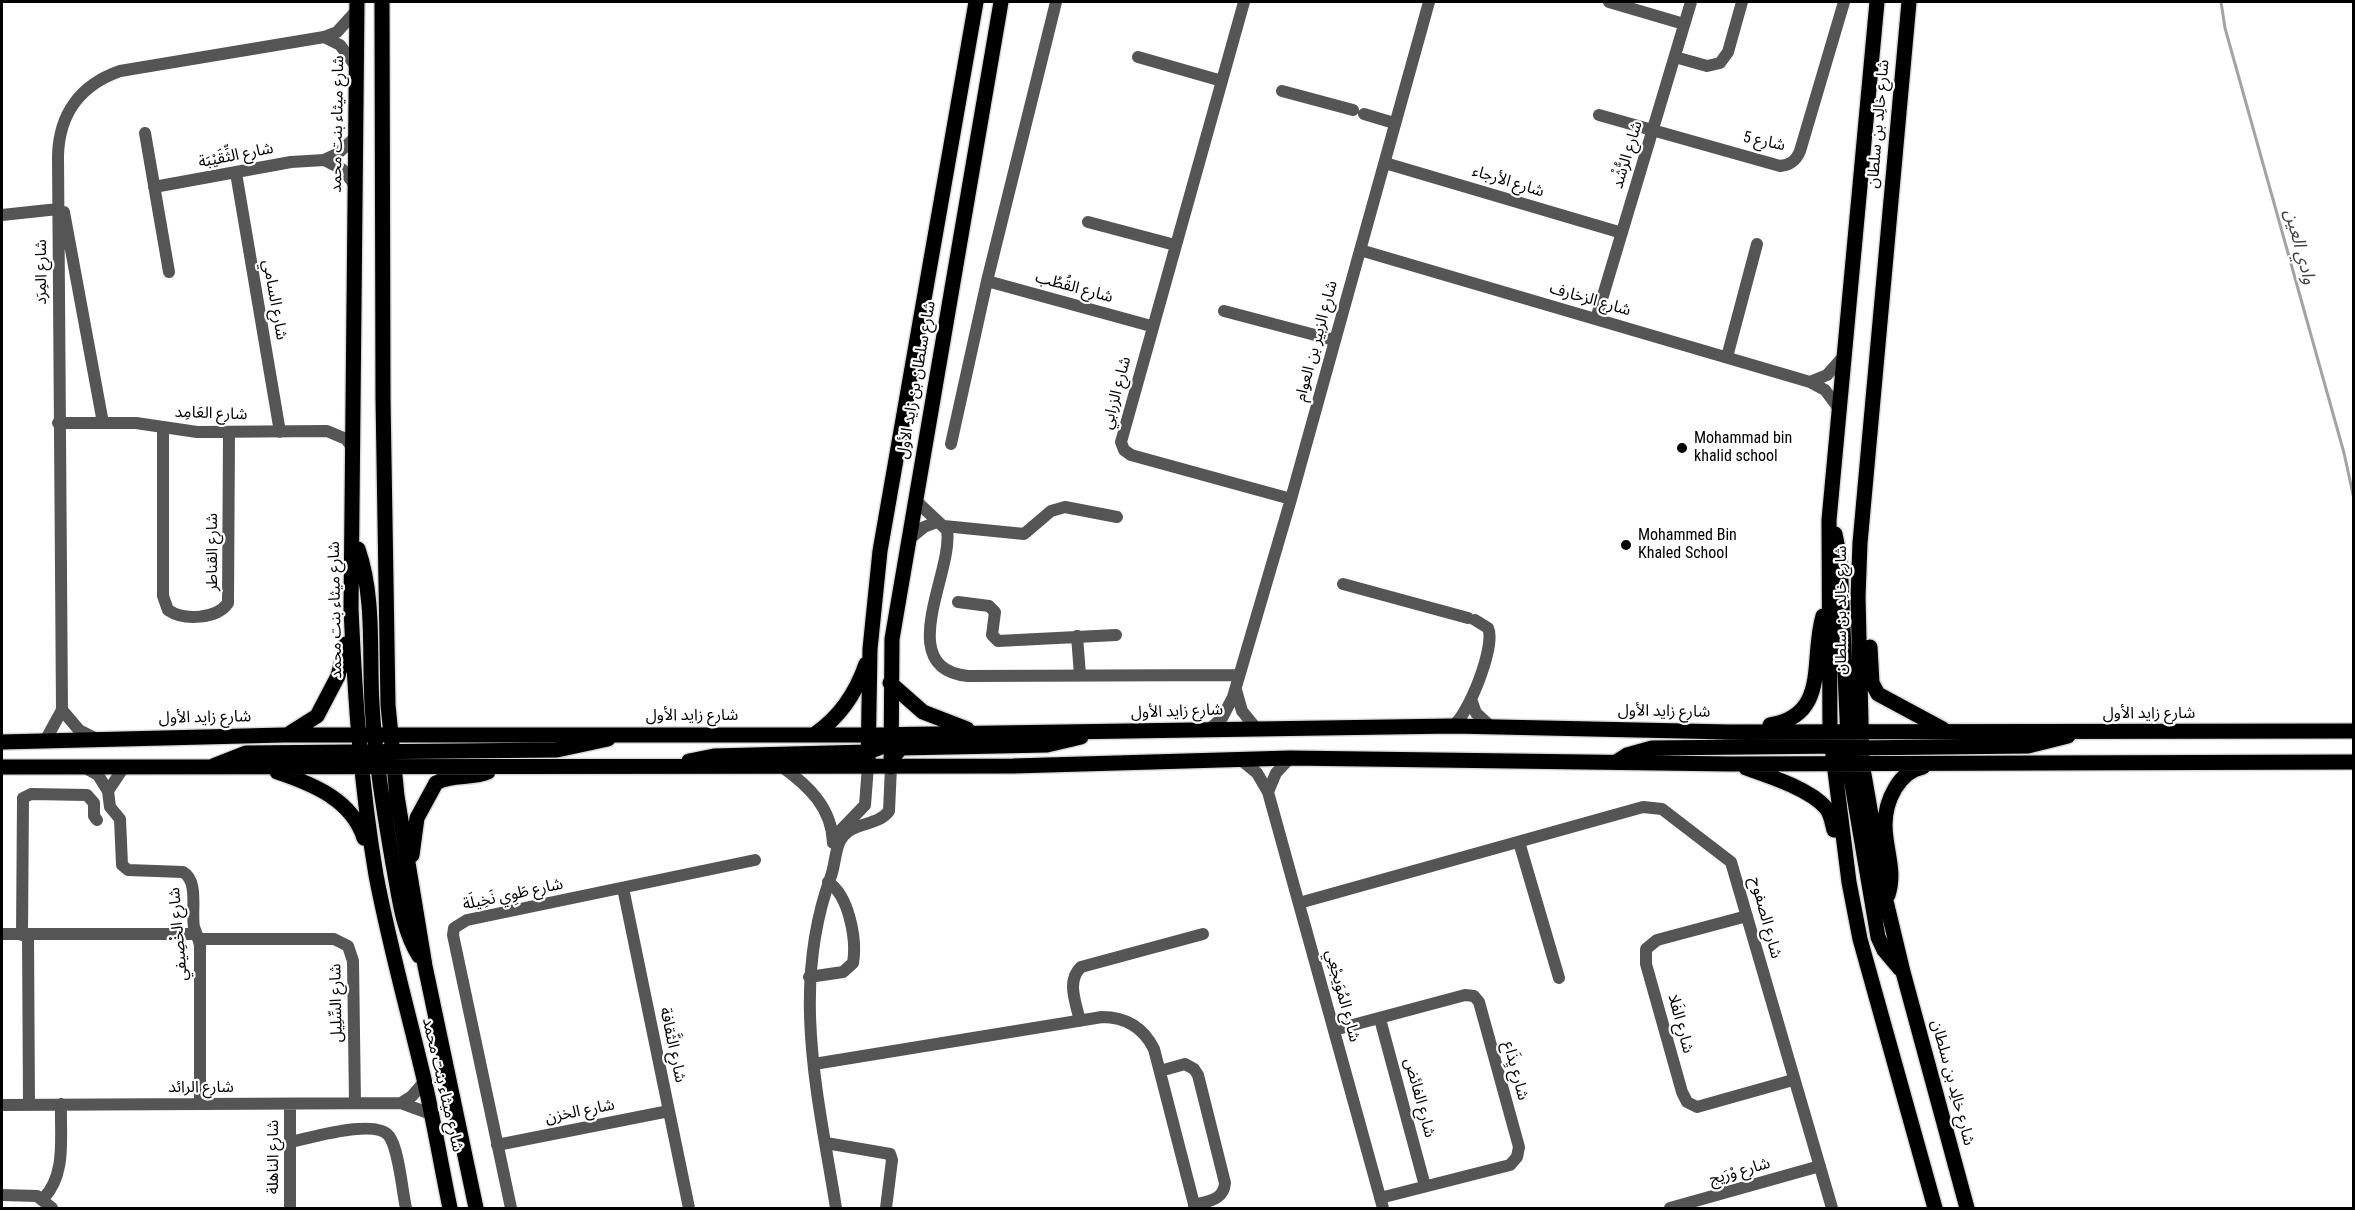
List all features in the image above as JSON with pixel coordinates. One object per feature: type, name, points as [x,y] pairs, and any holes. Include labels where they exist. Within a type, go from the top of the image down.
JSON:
[{"type":"main road","points":[[382,2],[385,596],[383,734]]},
{"type":"main road","points":[[978,2],[980,27],[972,78],[976,85],[986,88]]},
{"type":"main road","name":"شارع سلطان بن زايد الأول","points":[[868,759],[870,649],[885,523],[978,2]]},
{"type":"main road","name":"شارع سلطان بن زايد الأول","points":[[893,767],[890,733],[892,639],[1001,2]]},
{"type":"main road","name":"شارع خالِد بن سلطان","points":[[1850,747],[1830,730],[1829,520],[1877,2]]},
{"type":"main road","name":"شارع خالِد بن سلطان","points":[[1909,2],[1867,445],[1850,747],[1902,972],[1967,1209]]},
{"type":"main road","name":"شارع ميثاء بنت محمد","points":[[357,6],[351,608],[360,752],[376,876],[396,970],[425,1082],[450,1209]]},
{"type":"main road","points":[[1829,520],[1840,559],[1850,747],[1875,924],[1884,950],[1902,972]]},
{"type":"main road","points":[[353,535],[360,554],[368,601],[404,921],[412,944],[425,966]]},
{"type":"main road","points":[[1858,597],[1868,628],[1871,677],[1874,689],[1914,715],[1948,731]]},
{"type":"main road","points":[[1729,732],[1784,722],[1800,712],[1815,683],[1817,638],[1828,598]]},
{"type":"main road","points":[[284,735],[313,720],[336,682],[343,662],[351,608]]},
{"type":"main road","points":[[815,734],[836,719],[860,678],[870,649]]},
{"type":"main road","points":[[890,683],[923,712],[981,734]]},
{"type":"main road","name":"شارع زايد الأول","points":[[2,742],[284,735],[868,735],[1453,726],[1729,732],[1830,730]]},
{"type":"main road","name":"شارع زايد الأول","points":[[1850,747],[1948,731],[2354,731]]},
{"type":"main road","points":[[1616,762],[1627,755],[1652,748],[2028,746],[2055,741],[2080,731]]},
{"type":"main road","points":[[893,767],[894,756],[901,748],[1059,744],[1092,732]]},
{"type":"main road","points":[[2,767],[781,766],[868,759],[890,733]]},
{"type":"main road","points":[[208,768],[246,753],[557,750],[591,745],[622,734]]},
{"type":"main road","points":[[359,735],[384,751]]},
{"type":"main road","points":[[1850,747],[1944,763],[2354,762]]},
{"type":"main road","name":"شارع خالِد بن سلطان","points":[[1850,747],[1832,763],[1849,882],[1874,994],[1935,1209]]},
{"type":"main road","points":[[362,767],[384,751]]},
{"type":"main road","points":[[673,767],[714,756],[868,759],[893,767],[1290,758],[1432,758],[1731,764],[1832,763]]},
{"type":"main road","points":[[1886,901],[1892,872],[1885,823],[1895,790],[1910,770],[1944,763]]},
{"type":"main road","points":[[1731,764],[1780,780],[1822,804],[1830,815],[1849,882]]},
{"type":"main road","name":"شارع ميثاء بنت محمد","points":[[386,767],[410,873],[425,966],[476,1209]]},
{"type":"main road","points":[[410,873],[415,828],[432,787],[441,780],[471,778],[497,767]]},
{"type":"main road","points":[[266,768],[308,784],[350,811],[359,824],[376,876]]},
{"type":"street","points":[[951,444],[987,282],[1056,2]]},
{"type":"street","name":"شارع الزرابي","points":[[1244,2],[1122,433],[1124,450],[1131,455],[1291,499]]},
{"type":"street","name":"شارع الزبير بن العوام","points":[[1211,728],[1227,711],[1236,689],[1238,675],[1291,499],[1429,2]]},
{"type":"street","points":[[1609,2],[1684,24]]},
{"type":"street","name":"شارع الرُّشْد","points":[[1596,319],[1691,2]]},
{"type":"street","points":[[1675,57],[1707,66],[1720,63],[1728,52],[1742,2]]},
{"type":"street","name":"شارع 5","points":[[1599,115],[1780,166],[1793,162],[1800,151],[1844,2]]},
{"type":"street","name":"شارع المِرَد","points":[[45,741],[62,710],[58,423],[58,182],[59,139],[62,123],[79,96],[104,76],[120,71],[324,37],[338,32],[357,6]]},
{"type":"street","points":[[324,37],[340,45],[357,68]]},
{"type":"street","points":[[1138,57],[1222,81]]},
{"type":"street","points":[[1282,91],[1394,123]]},
{"type":"street","points":[[145,133],[169,272]]},
{"type":"street","points":[[324,160],[337,154],[357,136]]},
{"type":"street","points":[[324,160],[342,169],[355,185]]},
{"type":"street","name":"شارع الثِّقَيْبَة","points":[[154,187],[291,162],[324,160]]},
{"type":"street","name":"شارع الأرجاء","points":[[1385,163],[1622,233]]},
{"type":"street","name":"شارع السامي","points":[[236,173],[280,432]]},
{"type":"street","points":[[58,182],[103,423]]},
{"type":"street","points":[[2,215],[58,209]]},
{"type":"street","points":[[1088,222],[1175,245]]},
{"type":"street","points":[[1727,357],[1757,244]]},
{"type":"street","name":"شارع الزخارف","points":[[1360,250],[1810,382],[1832,397],[1840,412]]},
{"type":"street","name":"شارع القُطُب","points":[[987,282],[1151,326]]},
{"type":"street","points":[[1224,311],[1334,340]]},
{"type":"street","points":[[1810,382],[1834,370],[1845,355]]},
{"type":"street","points":[[327,431],[346,423],[354,412]]},
{"type":"street","name":"شارع العَامِد","points":[[58,423],[136,423],[163,429],[229,432],[327,431]]},
{"type":"street","name":"شارع القناطر","points":[[163,429],[163,596],[168,610],[182,616],[217,614],[228,603],[229,432]]},
{"type":"street","points":[[327,431],[345,438],[354,450]]},
{"type":"street","points":[[915,500],[940,524],[948,536],[929,639],[935,658],[941,665],[958,675],[1238,675]]},
{"type":"street","points":[[908,540],[924,527],[940,524],[1024,534],[1034,528],[1051,511],[1065,507],[1117,517]]},
{"type":"street","points":[[1343,584],[1471,619],[1488,628],[1490,640],[1472,699],[1463,717],[1453,726]]},
{"type":"street","points":[[958,602],[989,606],[994,612],[992,635],[998,641],[1116,635]]},
{"type":"street","points":[[1077,636],[1080,675]]},
{"type":"street","name":"شارع الزبير بن العوام","points":[[1236,689],[1242,711],[1255,728]]},
{"type":"street","points":[[1472,699],[1476,713],[1490,726]]},
{"type":"street","points":[[62,710],[72,724],[95,738]]},
{"type":"street","points":[[1268,792],[1276,773],[1290,758]]},
{"type":"street","points":[[833,844],[840,830],[865,805],[868,759]]},
{"type":"street","name":"شارع المُوَيجْعِي","points":[[1240,759],[1257,773],[1268,792],[1381,1203]]},
{"type":"street","points":[[781,766],[799,781],[828,814],[833,844],[828,882]]},
{"type":"street","name":"شارع الخْصِيفي","points":[[83,767],[98,775],[108,791],[110,807],[120,819],[122,865],[128,870],[176,871],[188,875],[192,885],[197,936],[200,1104]]},
{"type":"street","points":[[108,791],[124,767]]},
{"type":"street","points":[[836,1209],[813,1064],[809,1022],[812,945],[840,842],[846,833],[856,826],[881,820],[889,811],[893,767]]},
{"type":"street","points":[[29,1105],[22,798],[31,794],[87,795],[94,802],[93,813],[97,820]]},
{"type":"street","name":"شارع الصفوح","points":[[1299,903],[1643,807],[1662,808],[1731,862],[1832,1209]]},
{"type":"street","points":[[1519,842],[1559,978]]},
{"type":"street","name":"شارع طَوِي نَخِيلَة","points":[[511,1209],[453,935],[454,928],[467,920],[755,860]]},
{"type":"street","points":[[809,977],[843,972],[853,963],[846,902],[839,890],[828,882]]},
{"type":"street","name":"شارع الثَّقافة","points":[[623,888],[689,1209]]},
{"type":"street","name":"شارع الفَلا","points":[[1747,916],[1657,940],[1646,949],[1646,964],[1683,1098],[1691,1106],[1702,1106],[1793,1080]]},
{"type":"street","name":"شارع السِّلِيل","points":[[2,934],[334,939],[348,946],[353,961],[355,1103]]},
{"type":"street","points":[[1080,1021],[1072,985],[1074,974],[1081,967],[1203,934]]},
{"type":"street","name":"شارع يِذَاع","points":[[1334,1030],[1465,994],[1474,996],[1479,1002],[1519,1147],[1517,1157],[1510,1165],[1425,1186],[1381,1203]]},
{"type":"street","points":[[813,1064],[1116,1017],[1128,1022],[1149,1038],[1160,1071],[1195,1207],[1217,1199],[1223,1193],[1225,1183],[1198,1075],[1194,1069],[1185,1064],[1160,1071]]},
{"type":"street","name":"شارع الفائض","points":[[1380,1019],[1425,1186]]},
{"type":"street","points":[[401,1102],[412,1096],[425,1082]]},
{"type":"street","name":"شارع الرائد","points":[[2,1105],[401,1102],[431,1114]]},
{"type":"street","points":[[2,1195],[30,1195],[47,1204],[60,1168],[61,1104]]},
{"type":"street","name":"شارع الناهلة","points":[[290,1104],[290,1209]]},
{"type":"street","name":"شارع الخزن","points":[[497,1145],[669,1111]]},
{"type":"street","points":[[290,1142],[371,1126],[385,1131],[393,1143],[406,1209]]},
{"type":"street","points":[[826,1143],[890,1154],[892,1160],[886,1209]]},
{"type":"street","name":"شارع وْرَيج","points":[[1670,1209],[1820,1166]]},
{"type":"waterway","name":"وادي العين","points":[[2221,2],[2225,28],[2344,453],[2354,499]]},
{"type":"place","name":"Mohammad bin khalid school","points":[[1682,448]]},
{"type":"place","name":"Mohammed Bin Khaled School","points":[[1626,545]]}]
